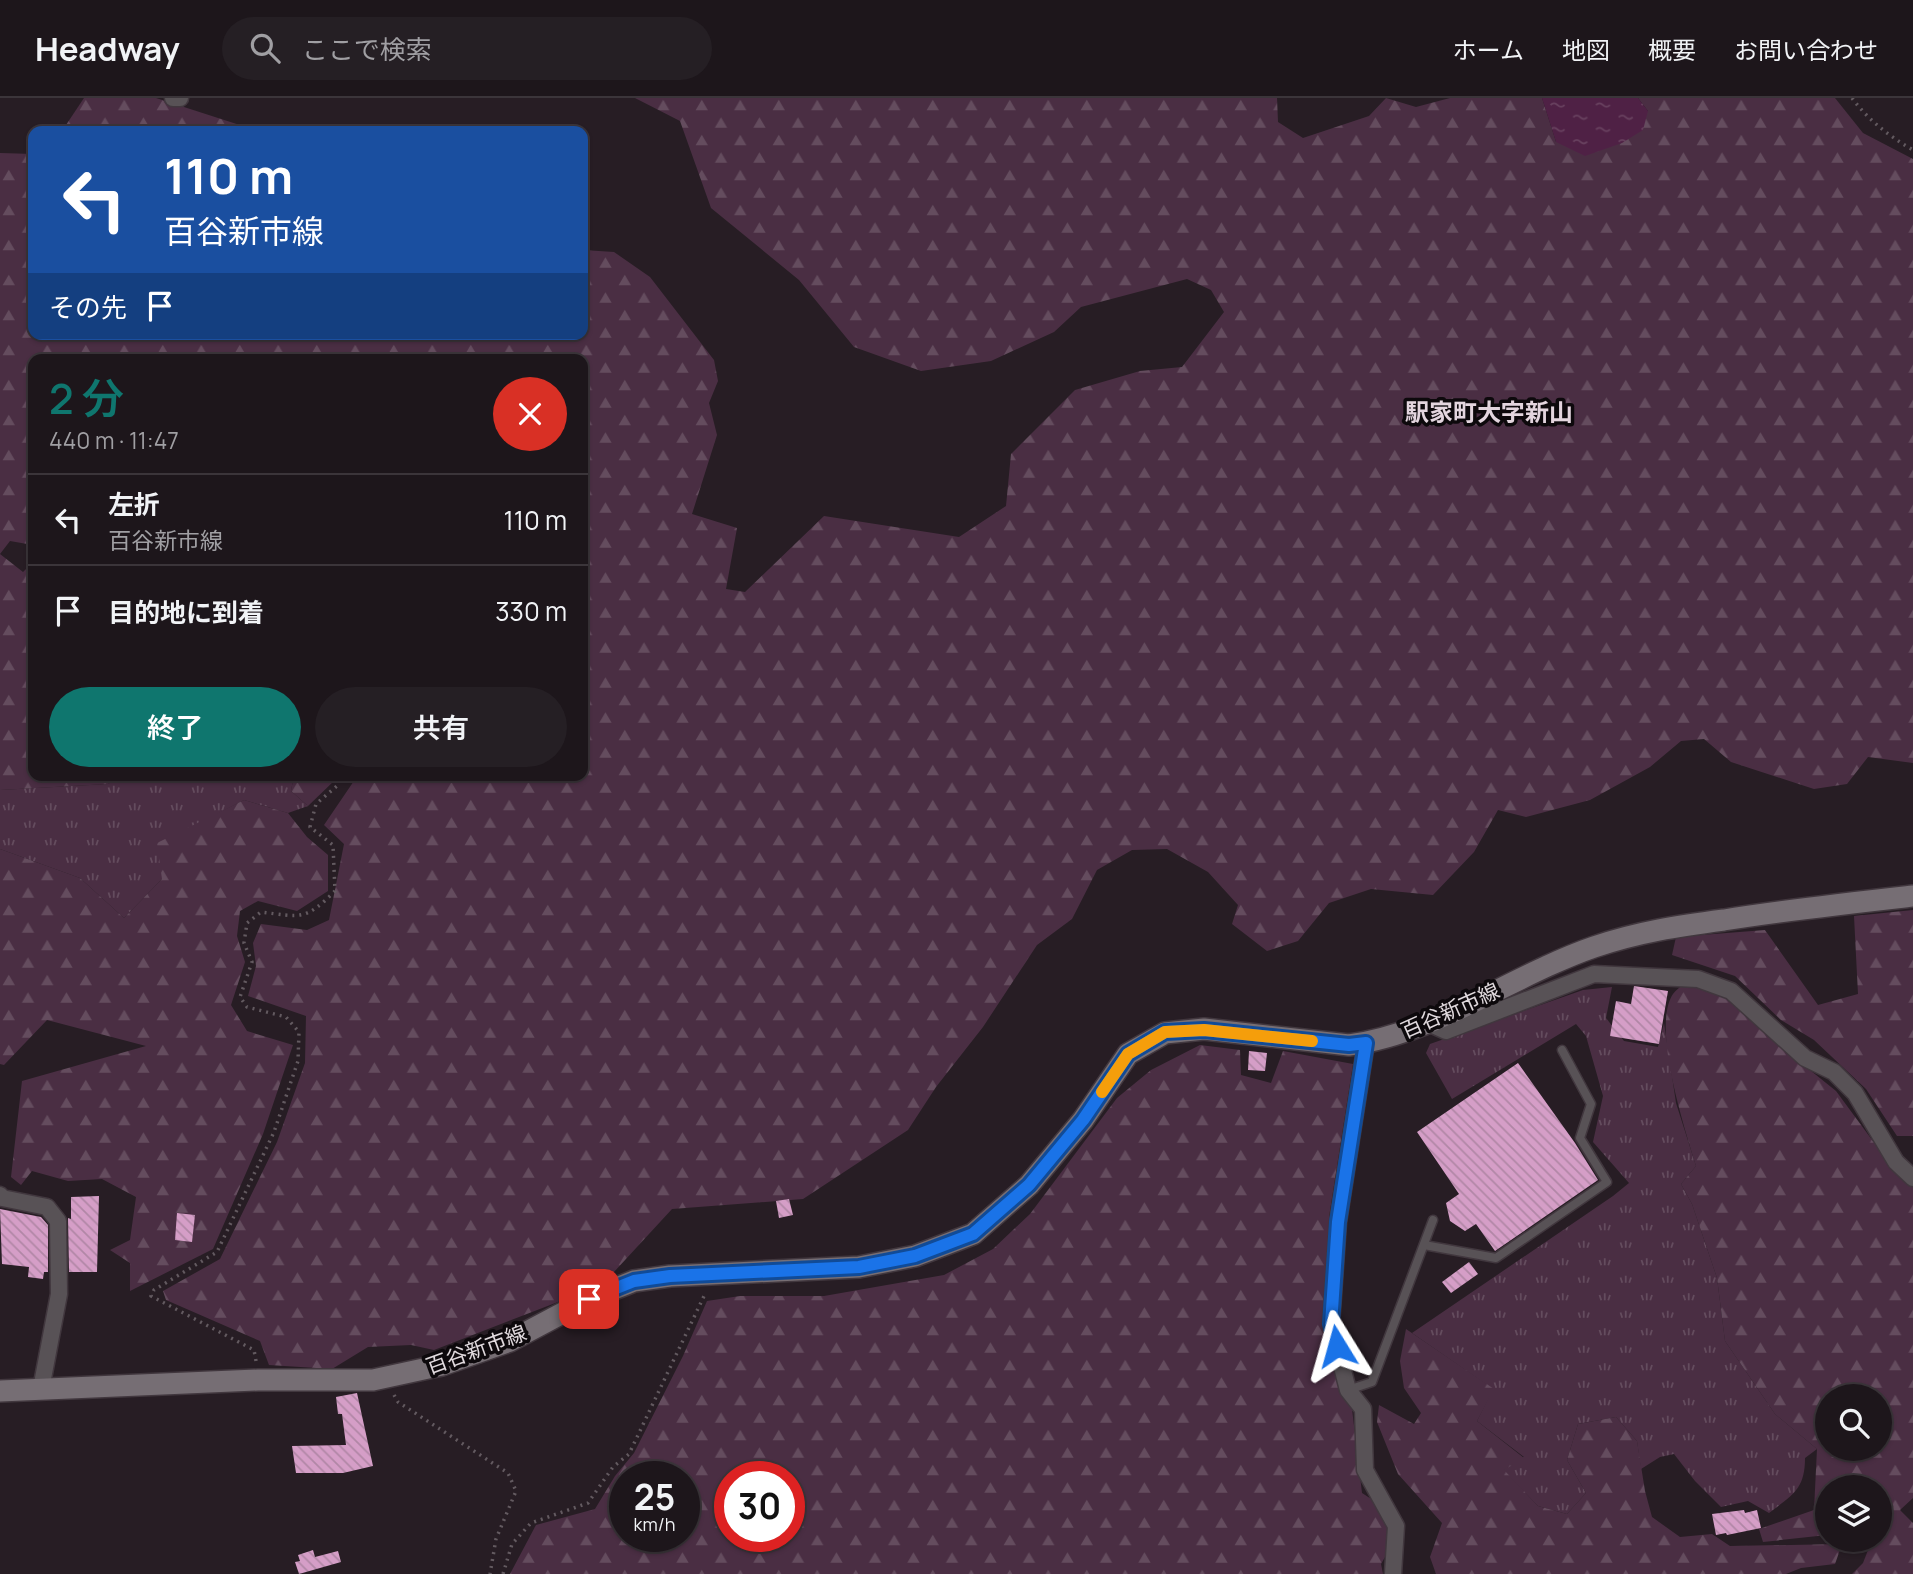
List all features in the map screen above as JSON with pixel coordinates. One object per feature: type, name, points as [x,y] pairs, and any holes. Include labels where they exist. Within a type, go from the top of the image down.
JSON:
[{"type":"main road","name":"百谷新市線","points":[[0,1391],[258,1380],[373,1380],[442,1365],[510,1341],[589,1299],[634,1281],[670,1276],[859,1267],[915,1256],[973,1234],[1029,1185],[1083,1120],[1128,1054],[1165,1032],[1204,1030],[1349,1045],[1366,1043],[1401,1033],[1591,948],[1640,932],[1913,896]]},
{"type":"street","points":[[173,98],[180,98]]},
{"type":"street","points":[[1426,1022],[1446,1031],[1594,974],[1698,979],[1731,991],[1805,1058],[1834,1072],[1855,1093],[1896,1162],[1913,1178]]},
{"type":"street","points":[[1366,1043],[1338,1222],[1331,1324],[1348,1390],[1363,1409],[1366,1470],[1396,1526],[1393,1574]]},
{"type":"street","points":[[0,1195],[2,1198],[47,1207],[58,1221],[59,1294],[41,1389]]},
{"type":"lane","points":[[1423,1245],[1496,1258],[1607,1182],[1580,1138],[1591,1104],[1562,1050]]},
{"type":"lane","points":[[1348,1390],[1372,1382],[1433,1220]]},
{"type":"path","points":[[1852,98],[1861,111],[1891,138],[1913,150]]},
{"type":"path","points":[[258,1380],[254,1350],[151,1296],[154,1290],[217,1252],[274,1132],[298,1061],[299,1032],[286,1017],[247,1007],[240,997],[252,962],[244,943],[247,923],[261,912],[300,917],[317,909],[335,891],[333,845],[310,827],[316,804],[340,781]]},
{"type":"path","points":[[503,1574],[512,1544],[531,1523],[588,1503],[613,1467],[629,1454],[669,1374],[703,1296],[732,1274]]},
{"type":"path","points":[[385,1377],[398,1402],[508,1473],[516,1491],[496,1539],[489,1574]]},
{"type":"green space","points":[[84,98],[156,98],[243,126],[65,126]]},
{"type":"green space","points":[[635,98],[1277,98],[1278,122],[1303,138],[1369,116],[1386,98],[1416,107],[1450,98],[1542,98],[1556,142],[1648,111],[1638,98],[1835,98],[1863,133],[1913,159],[1913,763],[1868,757],[1847,784],[1814,789],[1731,762],[1704,739],[1681,741],[1650,767],[1590,800],[1526,817],[1498,810],[1474,852],[1433,895],[1371,889],[1329,903],[1298,941],[1267,951],[1232,924],[1238,905],[1208,872],[1167,849],[1132,850],[1097,870],[1072,919],[1037,945],[983,1027],[936,1087],[908,1130],[803,1199],[672,1209],[602,1285],[434,1350],[411,1345],[368,1347],[332,1369],[269,1365],[260,1341],[166,1300],[163,1291],[220,1259],[277,1142],[305,1063],[306,1016],[248,996],[256,966],[253,943],[261,924],[307,930],[329,920],[344,844],[324,825],[354,781],[588,781],[588,354],[28,354],[28,544],[10,541],[0,554],[0,153],[28,154],[28,340],[588,340],[588,250],[614,252],[650,277],[714,360],[718,381],[709,403],[717,435],[692,514],[737,528],[726,589],[745,592],[824,516],[959,537],[1006,506],[1011,454],[1075,390],[1140,371],[1182,367],[1224,312],[1211,290],[1187,279],[1081,307],[1054,332],[991,361],[921,371],[854,347],[799,280],[711,208],[680,121]]},
{"type":"green space","points":[[0,554],[23,572],[28,567],[28,781],[113,781],[108,784],[0,790]]},
{"type":"green space","points":[[113,781],[293,781],[291,791],[308,806],[288,813],[244,800],[217,814],[162,879],[124,918],[80,878],[0,849],[0,790],[108,784]]},
{"type":"green space","points":[[293,781],[334,781],[308,806],[291,791]]},
{"type":"green space","points":[[244,800],[288,813],[307,837],[328,855],[328,891],[297,911],[258,901],[240,911],[237,936],[245,962],[231,1005],[247,1031],[293,1045],[263,1134],[213,1249],[130,1291],[130,1263],[110,1250],[130,1240],[136,1197],[102,1179],[68,1181],[32,1171],[21,1185],[11,1177],[22,1081],[146,1046],[47,1020],[4,1065],[0,1064],[0,849],[80,878],[124,918],[162,879],[157,843]]},
{"type":"green space","points":[[1913,910],[1913,1136],[1897,1136],[1866,1089],[1814,1040],[1781,1020],[1735,976],[1672,955],[1676,937],[1765,930],[1818,1005],[1858,994],[1854,916]]},
{"type":"green space","points":[[1685,983],[1740,1002],[1785,1050],[1836,1091],[1892,1167],[1913,1183],[1913,1498],[1900,1510],[1913,1523],[1913,1574],[1852,1574],[1863,1563],[1867,1552],[1892,1552],[1892,1475],[1816,1475],[1816,1461],[1892,1461],[1892,1384],[1815,1384],[1815,1447],[1775,1414],[1725,1341],[1717,1278],[1692,1204],[1681,1184],[1696,1166],[1672,1079],[1668,1053],[1667,1009],[1673,994]]},
{"type":"green space","points":[[1612,987],[1606,1018],[1624,1041],[1658,1047],[1664,1023],[1676,1103],[1696,1166],[1681,1184],[1692,1204],[1717,1278],[1725,1341],[1775,1414],[1815,1447],[1815,1450],[1805,1458],[1803,1478],[1796,1491],[1769,1513],[1748,1501],[1721,1507],[1695,1481],[1674,1454],[1660,1457],[1641,1469],[1637,1441],[1616,1417],[1578,1424],[1567,1460],[1586,1493],[1567,1514],[1538,1506],[1503,1470],[1524,1457],[1477,1421],[1493,1389],[1412,1333],[1629,1183],[1593,1142],[1603,1096],[1586,1036],[1576,1024],[1452,1099],[1426,1053],[1430,1044],[1583,990]]},
{"type":"green space","points":[[1200,1045],[1240,1050],[1241,1075],[1271,1083],[1283,1051],[1353,1064],[1329,1217],[1332,1272],[1328,1330],[1352,1409],[1362,1493],[1382,1506],[1393,1543],[1381,1564],[1383,1574],[510,1574],[536,1525],[595,1509],[609,1486],[609,1552],[700,1552],[700,1461],[627,1461],[683,1356],[707,1301],[740,1296],[824,1296],[944,1275],[993,1249],[1030,1214],[1117,1098],[1151,1070]]},
{"type":"green space","points":[[1406,1329],[1494,1389],[1477,1421],[1524,1458],[1504,1470],[1538,1506],[1567,1514],[1586,1493],[1567,1460],[1578,1424],[1616,1417],[1637,1441],[1652,1517],[1680,1537],[1712,1534],[1730,1546],[1815,1544],[1815,1552],[1839,1552],[1835,1564],[1801,1568],[1786,1574],[1436,1574],[1430,1557],[1442,1523],[1398,1474],[1377,1422],[1379,1405],[1414,1424],[1421,1413],[1404,1388],[1400,1361]]},
{"type":"green space","points":[[1815,1490],[1815,1536],[1763,1542],[1759,1529],[1814,1510]]},
{"type":"water","points":[[1542,98],[1638,98],[1648,111],[1643,130],[1622,143],[1585,156],[1556,142]]},
{"type":"building","points":[[1634,986],[1668,991],[1659,1044],[1610,1036],[1616,1001],[1631,1004]]},
{"type":"building","points":[[1249,1051],[1267,1053],[1265,1071],[1248,1070]]},
{"type":"building","points":[[1518,1063],[1598,1180],[1495,1251],[1476,1224],[1465,1231],[1450,1221],[1446,1203],[1459,1194],[1417,1132]]},
{"type":"building","points":[[99,1196],[97,1272],[69,1272],[68,1218],[71,1219],[71,1197]]},
{"type":"building","points":[[789,1199],[793,1215],[779,1218],[776,1201]]},
{"type":"building","points":[[0,1209],[41,1217],[48,1225],[48,1272],[44,1272],[43,1279],[28,1277],[29,1267],[2,1264]]},
{"type":"building","points":[[177,1213],[195,1215],[192,1242],[175,1240]]},
{"type":"building","points":[[1469,1262],[1478,1274],[1451,1293],[1442,1282]]},
{"type":"building","points":[[357,1393],[373,1466],[343,1473],[296,1473],[292,1446],[346,1445],[342,1414],[338,1414],[336,1397]]},
{"type":"building","points":[[1744,1510],[1745,1513],[1757,1510],[1761,1528],[1716,1535],[1712,1514]]},
{"type":"building","points":[[313,1550],[315,1557],[338,1551],[341,1562],[299,1574],[295,1562],[300,1561],[298,1555]]},
{"type":"slow traffic","points":[[1102,1092],[1128,1054],[1165,1032],[1204,1030],[1312,1041]]},
{"type":"district","name":"駅家町大字新山","points":[[1489,411]]},
{"type":"route","points":[[589,1299],[634,1281],[670,1276],[859,1267],[915,1256],[973,1234],[1029,1185],[1083,1120],[1128,1054],[1165,1032],[1204,1030],[1349,1045],[1366,1043],[1338,1222],[1331,1324],[1337,1346]]}]
